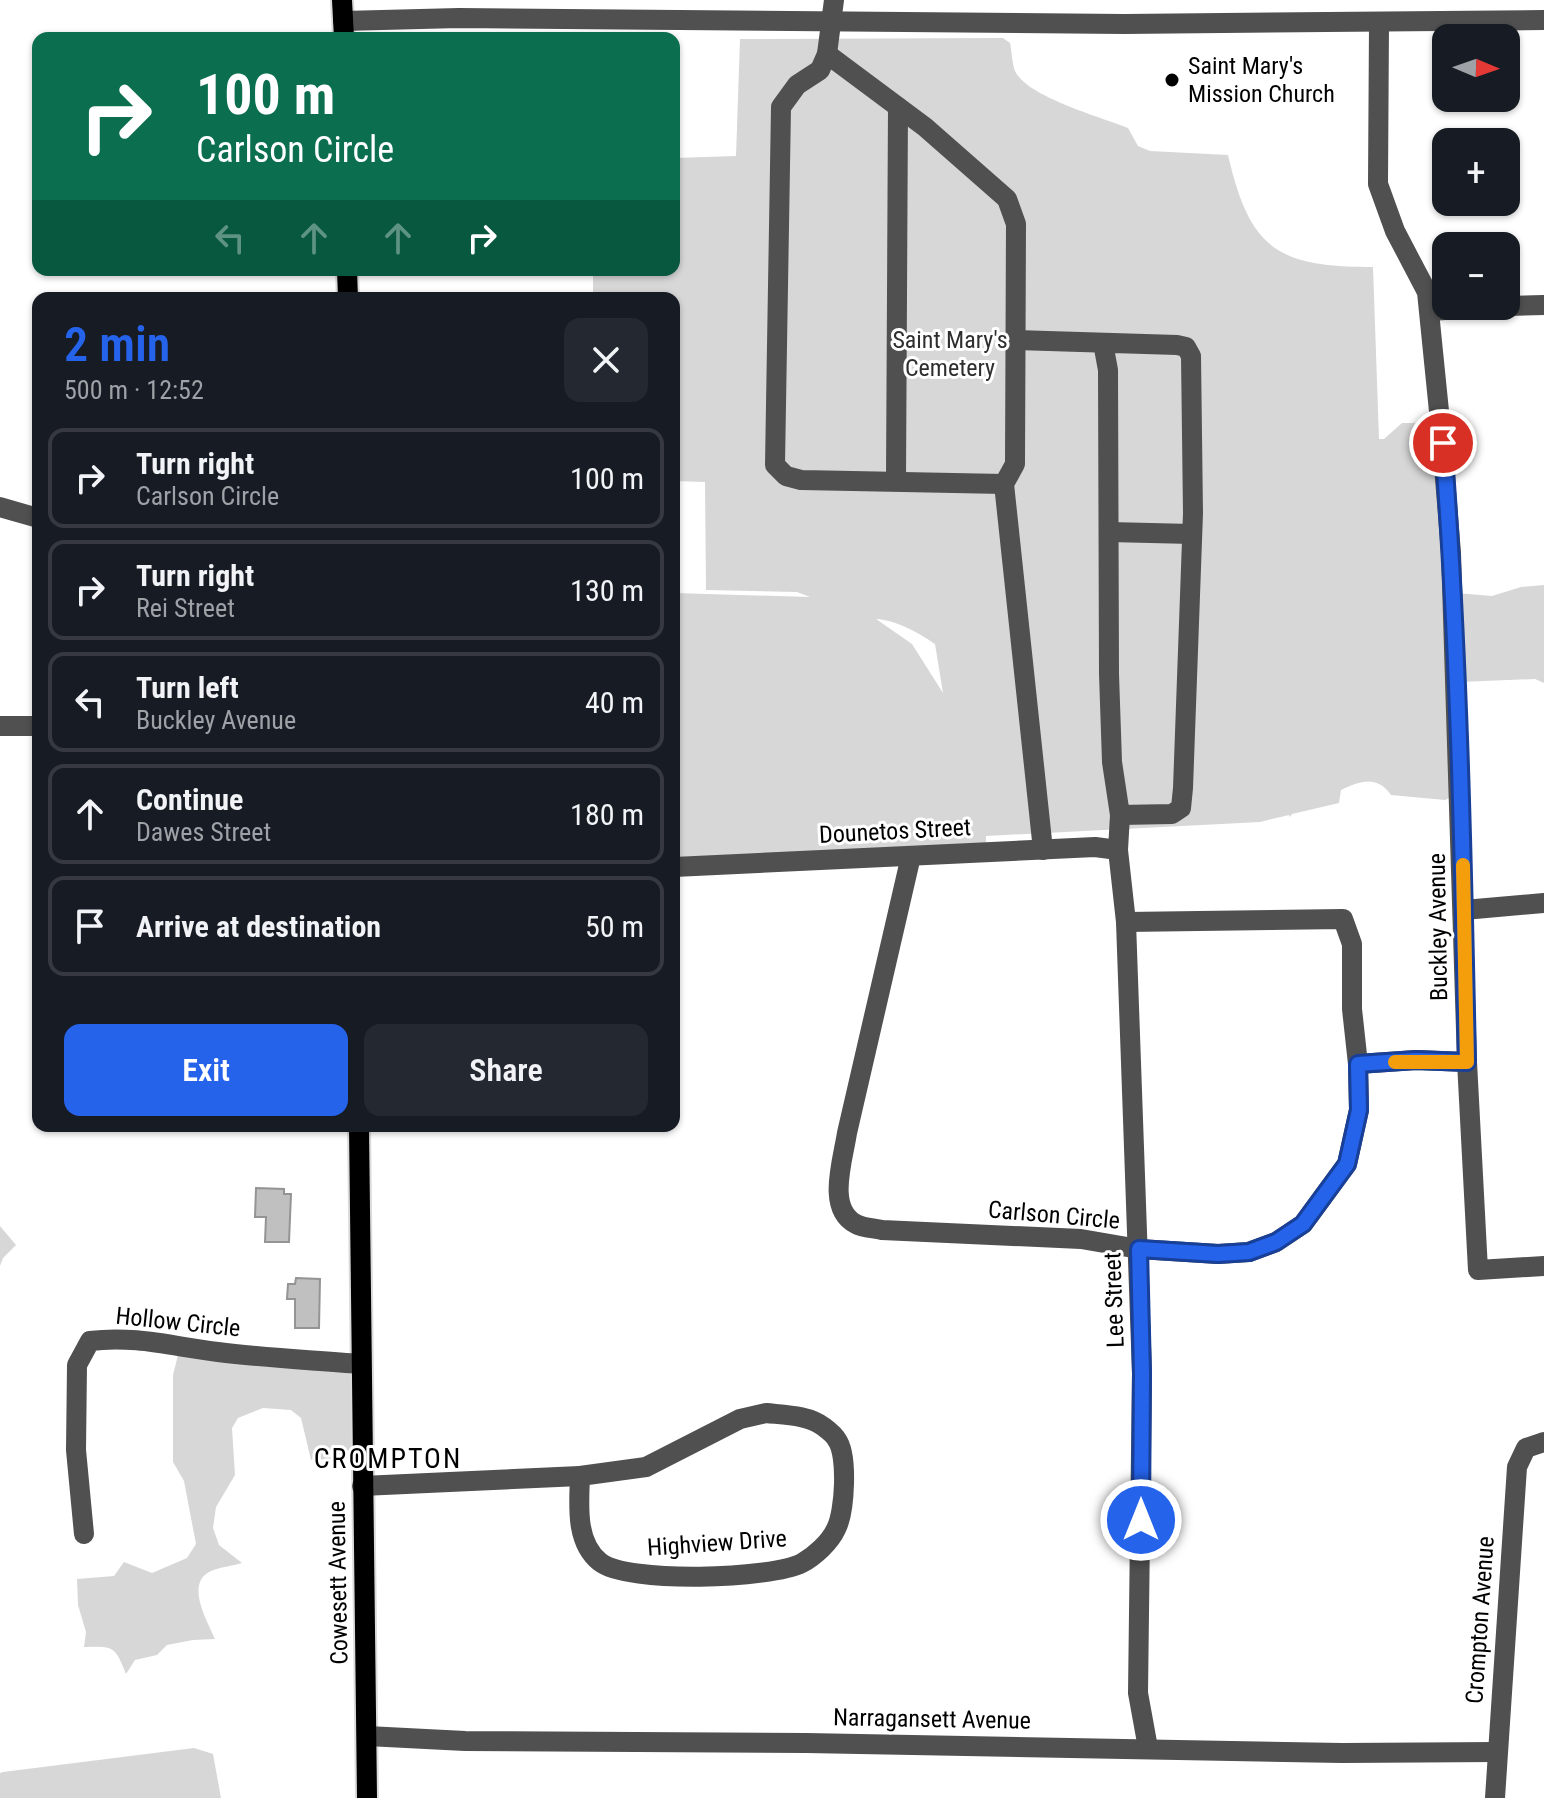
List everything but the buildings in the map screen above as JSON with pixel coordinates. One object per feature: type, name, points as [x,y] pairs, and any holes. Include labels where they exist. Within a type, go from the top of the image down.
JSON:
[{"type":"main road","points":[[342,0],[343,30]]},
{"type":"main road","name":"Cowesett Avenue","points":[[359,1132],[367,1798]]},
{"type":"street","points":[[834,0],[827,54],[820,70],[797,85],[781,107],[775,465],[786,476],[801,480],[1004,484]]},
{"type":"street","points":[[343,30],[459,18],[1108,24],[1379,23],[1411,10],[1544,20]]},
{"type":"street","name":"Buckley Avenue","points":[[1379,23],[1378,184],[1395,231],[1427,292],[1452,583],[1467,1062],[1478,1270],[1544,1266]]},
{"type":"street","points":[[827,54],[898,107],[1007,199],[1016,224],[1015,464],[1004,484],[1043,850]]},
{"type":"street","points":[[896,480],[898,107]]},
{"type":"street","points":[[1520,306],[1544,305]]},
{"type":"street","points":[[1015,340],[1177,345],[1186,347],[1191,356],[1192,534],[1181,808],[1172,814],[1120,815]]},
{"type":"street","name":"Lee Street","points":[[1103,343],[1108,370],[1111,733],[1120,815],[1118,850],[1126,922],[1139,1249],[1142,1373],[1138,1693],[1148,1748]]},
{"type":"street","points":[[0,507],[32,516]]},
{"type":"street","points":[[1109,532],[1192,534]]},
{"type":"street","points":[[0,726],[32,726]]},
{"type":"street","name":"Dounetos Street","points":[[680,867],[1095,847],[1118,850]]},
{"type":"street","name":"Carlson Circle","points":[[911,856],[847,1133],[840,1177],[841,1212],[856,1224],[882,1230],[1081,1239],[1139,1249],[1218,1254],[1249,1252],[1276,1242],[1303,1224],[1347,1164],[1359,1110],[1352,1009],[1352,944],[1343,919],[1126,922]]},
{"type":"street","points":[[1464,910],[1544,903]]},
{"type":"street","points":[[1358,1064],[1416,1060],[1467,1062]]},
{"type":"street","name":"Hollow Circle","points":[[84,1534],[76,1450],[77,1365],[90,1341],[148,1340],[218,1352],[360,1364]]},
{"type":"street","name":"Highview Drive","points":[[362,1486],[580,1476],[646,1467],[740,1419],[766,1413],[796,1416],[823,1425],[839,1441],[844,1465],[837,1528],[823,1547],[802,1563],[773,1571],[694,1576],[644,1576],[618,1572],[598,1561],[585,1540],[578,1518],[580,1476]]},
{"type":"street","name":"Crompton Avenue","points":[[1495,1798],[1517,1467],[1535,1445]]},
{"type":"street","name":"Narragansett Avenue","points":[[367,1736],[465,1741],[584,1740],[1342,1753],[1497,1752]]},
{"type":"green space","name":"Saint Mary's Cemetery","points":[[1003,38],[1010,43],[1016,73],[1024,82],[1051,98],[1128,128],[1138,146],[1150,151],[1228,155],[1247,213],[1258,232],[1273,247],[1291,257],[1313,263],[1373,267],[1379,439],[1384,439],[1402,423],[1440,423],[1456,593],[1492,596],[1521,587],[1544,585],[1544,683],[1535,679],[1460,682],[1462,792],[1445,800],[1391,795],[1380,785],[1368,782],[1341,790],[1339,803],[1260,822],[986,836],[986,852],[680,867],[680,593],[810,597],[797,592],[706,590],[705,482],[680,481],[680,292],[593,292],[593,276],[680,276],[680,158],[736,156],[740,39]],"holes":[[[876,619],[891,622],[935,644],[943,693],[912,644]]]},
{"type":"green space","points":[[0,1226],[16,1245],[3,1258],[0,1266]]},
{"type":"green space","points":[[180,1347],[357,1363],[361,1457],[311,1460],[301,1418],[291,1410],[263,1408],[238,1418],[232,1428],[235,1475],[216,1507],[213,1528],[219,1545],[242,1563],[211,1571],[199,1584],[200,1603],[215,1639],[167,1645],[157,1655],[135,1660],[126,1674],[112,1650],[84,1647],[86,1632],[78,1605],[77,1579],[114,1576],[124,1562],[152,1573],[187,1558],[196,1544],[184,1481],[173,1462],[173,1375]]},
{"type":"green space","points":[[194,1748],[213,1754],[221,1798],[0,1798],[0,1773],[3,1772]]},
{"type":"slow traffic","points":[[1395,1062],[1467,1062],[1463,865]]},
{"type":"place","name":"Saint Mary's Mission Church","points":[[1172,80]]},
{"type":"district","name":"CROMPTON","points":[[388,1458]]},
{"type":"route","points":[[1141,1520],[1139,1249],[1218,1254],[1249,1252],[1276,1242],[1303,1224],[1347,1164],[1359,1110],[1358,1064],[1416,1060],[1467,1062],[1457,699],[1443,443]]}]
